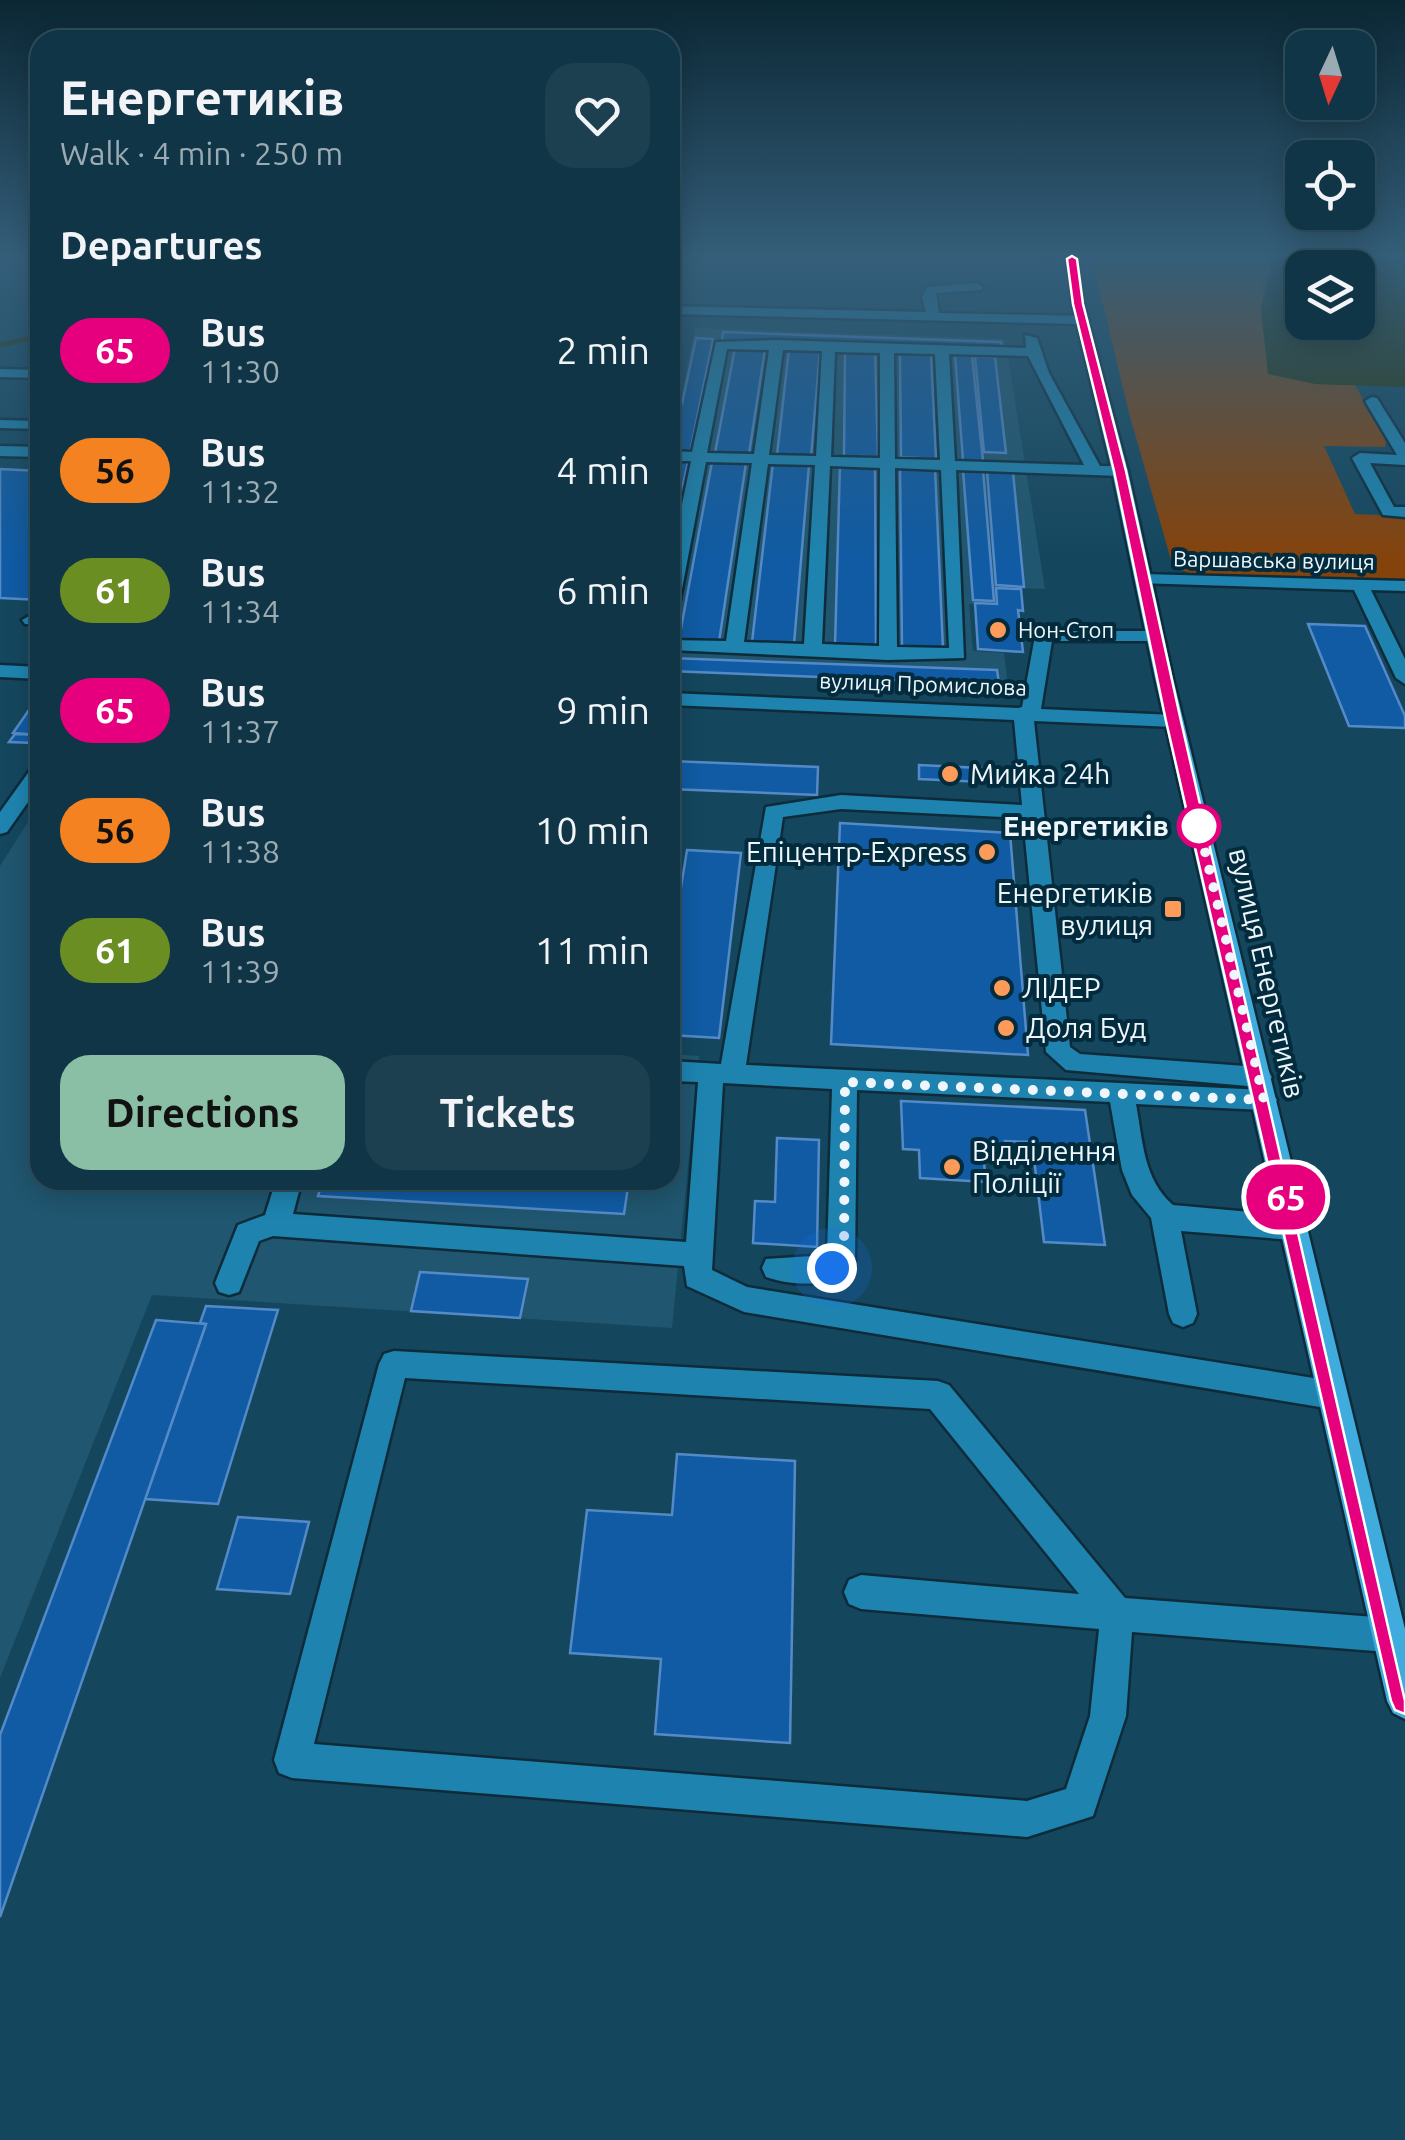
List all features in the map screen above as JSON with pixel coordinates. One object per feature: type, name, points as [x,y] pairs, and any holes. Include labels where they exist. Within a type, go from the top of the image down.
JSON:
[{"type":"main road","name":"вулиця Енергетиків","points":[[1092,359],[1405,1701]]},
{"type":"street","points":[[680,557],[718,359]]},
{"type":"street","points":[[734,647],[775,359]]},
{"type":"street","points":[[813,650],[829,359]]},
{"type":"street","points":[[887,359],[888,654]]},
{"type":"street","points":[[680,645],[950,657],[959,652],[942,359]]},
{"type":"street","points":[[1034,359],[1038,375],[1081,435],[1094,470]]},
{"type":"street","points":[[0,373],[30,374]]},
{"type":"street","points":[[1372,400],[1405,458],[1360,458],[1389,512],[1405,512]]},
{"type":"street","points":[[0,424],[30,425]]},
{"type":"street","points":[[0,450],[30,452]]},
{"type":"street","points":[[680,456],[1120,471]]},
{"type":"street","name":"Варшавська вулиця","points":[[1142,579],[1405,586]]},
{"type":"street","points":[[1360,585],[1405,678]]},
{"type":"street","points":[[1154,636],[1044,636],[1027,714],[1058,1052],[1075,1063],[1261,1088]]},
{"type":"street","points":[[0,671],[30,672]]},
{"type":"street","name":"вулиця Промислова","points":[[680,699],[1174,721]]},
{"type":"street","points":[[0,827],[30,784]]},
{"type":"street","points":[[1034,812],[841,802],[773,812],[722,1075],[697,1277],[744,1299],[1332,1395]]},
{"type":"street","points":[[680,1072],[1122,1096],[1261,1088]]},
{"type":"street","points":[[776,1268],[820,1270],[841,1261],[845,1082]]},
{"type":"street","points":[[1122,1096],[1141,1189],[1149,1205],[1164,1216],[1293,1228]]},
{"type":"street","points":[[276,1224],[286,1190]]},
{"type":"street","points":[[1164,1216],[1183,1314]]},
{"type":"street","points":[[229,1283],[248,1233],[259,1226],[276,1224],[699,1255]]},
{"type":"street","points":[[394,1364],[938,1394],[1117,1614],[1108,1716],[1080,1803],[1027,1819],[292,1760],[394,1364]]},
{"type":"street","points":[[861,1592],[1388,1636]]},
{"type":"shaded area","points":[[689,359],[1008,359],[1045,589],[995,587],[995,604],[969,604],[973,651],[1004,653],[1008,685],[680,670],[680,401]]},
{"type":"shaded area","points":[[1116,359],[1297,359],[1315,384],[1355,385],[1386,440],[1385,447],[1324,446],[1355,514],[1405,516],[1405,580],[1193,574],[1173,567]]},
{"type":"shaded area","points":[[1266,359],[1405,359],[1405,387],[1315,384],[1268,374]]},
{"type":"shaded area","points":[[30,819],[30,1190],[680,1190],[680,1055],[699,1056],[672,1328],[152,1295],[0,1678],[0,866]]},
{"type":"building","points":[[692,359],[709,359],[690,453],[680,452],[682,404]]},
{"type":"building","points":[[733,359],[763,359],[749,454],[715,453]]},
{"type":"building","points":[[788,359],[819,359],[811,457],[777,455]]},
{"type":"building","points":[[845,359],[875,359],[878,457],[844,456]]},
{"type":"building","points":[[900,359],[931,359],[936,459],[901,457]]},
{"type":"building","points":[[955,359],[972,359],[983,461],[963,460]]},
{"type":"building","points":[[975,359],[995,359],[1006,453],[984,452]]},
{"type":"building","points":[[680,461],[688,461],[680,499]]},
{"type":"building","points":[[712,462],[746,463],[719,642],[680,639]]},
{"type":"building","points":[[773,463],[809,465],[794,644],[752,642]]},
{"type":"building","points":[[840,464],[875,465],[876,648],[835,646]]},
{"type":"building","points":[[900,466],[935,468],[943,649],[902,647]]},
{"type":"building","points":[[0,469],[30,470],[30,600],[0,598]]},
{"type":"building","points":[[963,470],[983,470],[994,601],[973,600]]},
{"type":"building","points":[[987,471],[1013,472],[1024,587],[996,585]]},
{"type":"building","name":"Нон-Стоп","points":[[996,588],[1021,589],[1023,611],[1018,610],[1023,652],[978,649],[975,603],[997,604]]},
{"type":"building","points":[[1308,624],[1365,626],[1405,716],[1405,728],[1349,726]]},
{"type":"building","points":[[680,658],[997,670],[999,684],[680,671]]},
{"type":"building","points":[[30,708],[30,734],[13,733]]},
{"type":"building","points":[[15,734],[30,735],[30,743],[9,742]]},
{"type":"building","points":[[680,761],[818,767],[817,795],[680,789]]},
{"type":"building","name":"Мийка 24һ","points":[[919,765],[981,768],[982,782],[919,779]]},
{"type":"building","points":[[840,823],[1010,833],[1028,1055],[831,1044]]},
{"type":"building","points":[[687,850],[741,853],[719,1038],[680,1036],[680,894]]},
{"type":"building","name":"Відділення Поліції","points":[[901,1101],[1085,1110],[1105,1245],[1044,1242],[1032,1142],[1005,1141],[1007,1155],[983,1153],[986,1182],[920,1178],[919,1150],[903,1149]]},
{"type":"building","points":[[777,1138],[819,1140],[817,1247],[753,1243],[755,1201],[775,1202]]},
{"type":"building","points":[[320,1190],[628,1190],[624,1214],[318,1196]]},
{"type":"building","points":[[420,1272],[528,1279],[520,1318],[411,1311]]},
{"type":"building","points":[[206,1306],[278,1310],[218,1504],[145,1499],[206,1324],[200,1323]]},
{"type":"building","points":[[156,1320],[206,1324],[0,1917],[0,1735]]},
{"type":"building","points":[[677,1454],[795,1461],[790,1743],[655,1734],[661,1659],[570,1653],[587,1510],[672,1515]]},
{"type":"building","points":[[238,1517],[309,1522],[290,1594],[217,1589]]},
{"type":"bus line","name":"65","points":[[1092,359],[1405,1701]]},
{"type":"place","name":"Нон-Стоп","points":[[998,630]]},
{"type":"place","name":"Мийка 24һ","points":[[950,774]]},
{"type":"place","name":"Енергетиків","points":[[1199,826]]},
{"type":"place","name":"Епіцентр-Express","points":[[987,852]]},
{"type":"place","name":"Енергетиків вулиця","points":[[1173,909]]},
{"type":"place","name":"ЛІДЕР","points":[[1002,988]]},
{"type":"place","name":"Доля Буд","points":[[1006,1028]]},
{"type":"place","name":"Відділення Поліції","points":[[952,1167]]},
{"type":"route","points":[[832,1268],[844,1252],[845,1082],[1264,1100],[1199,826]]}]
